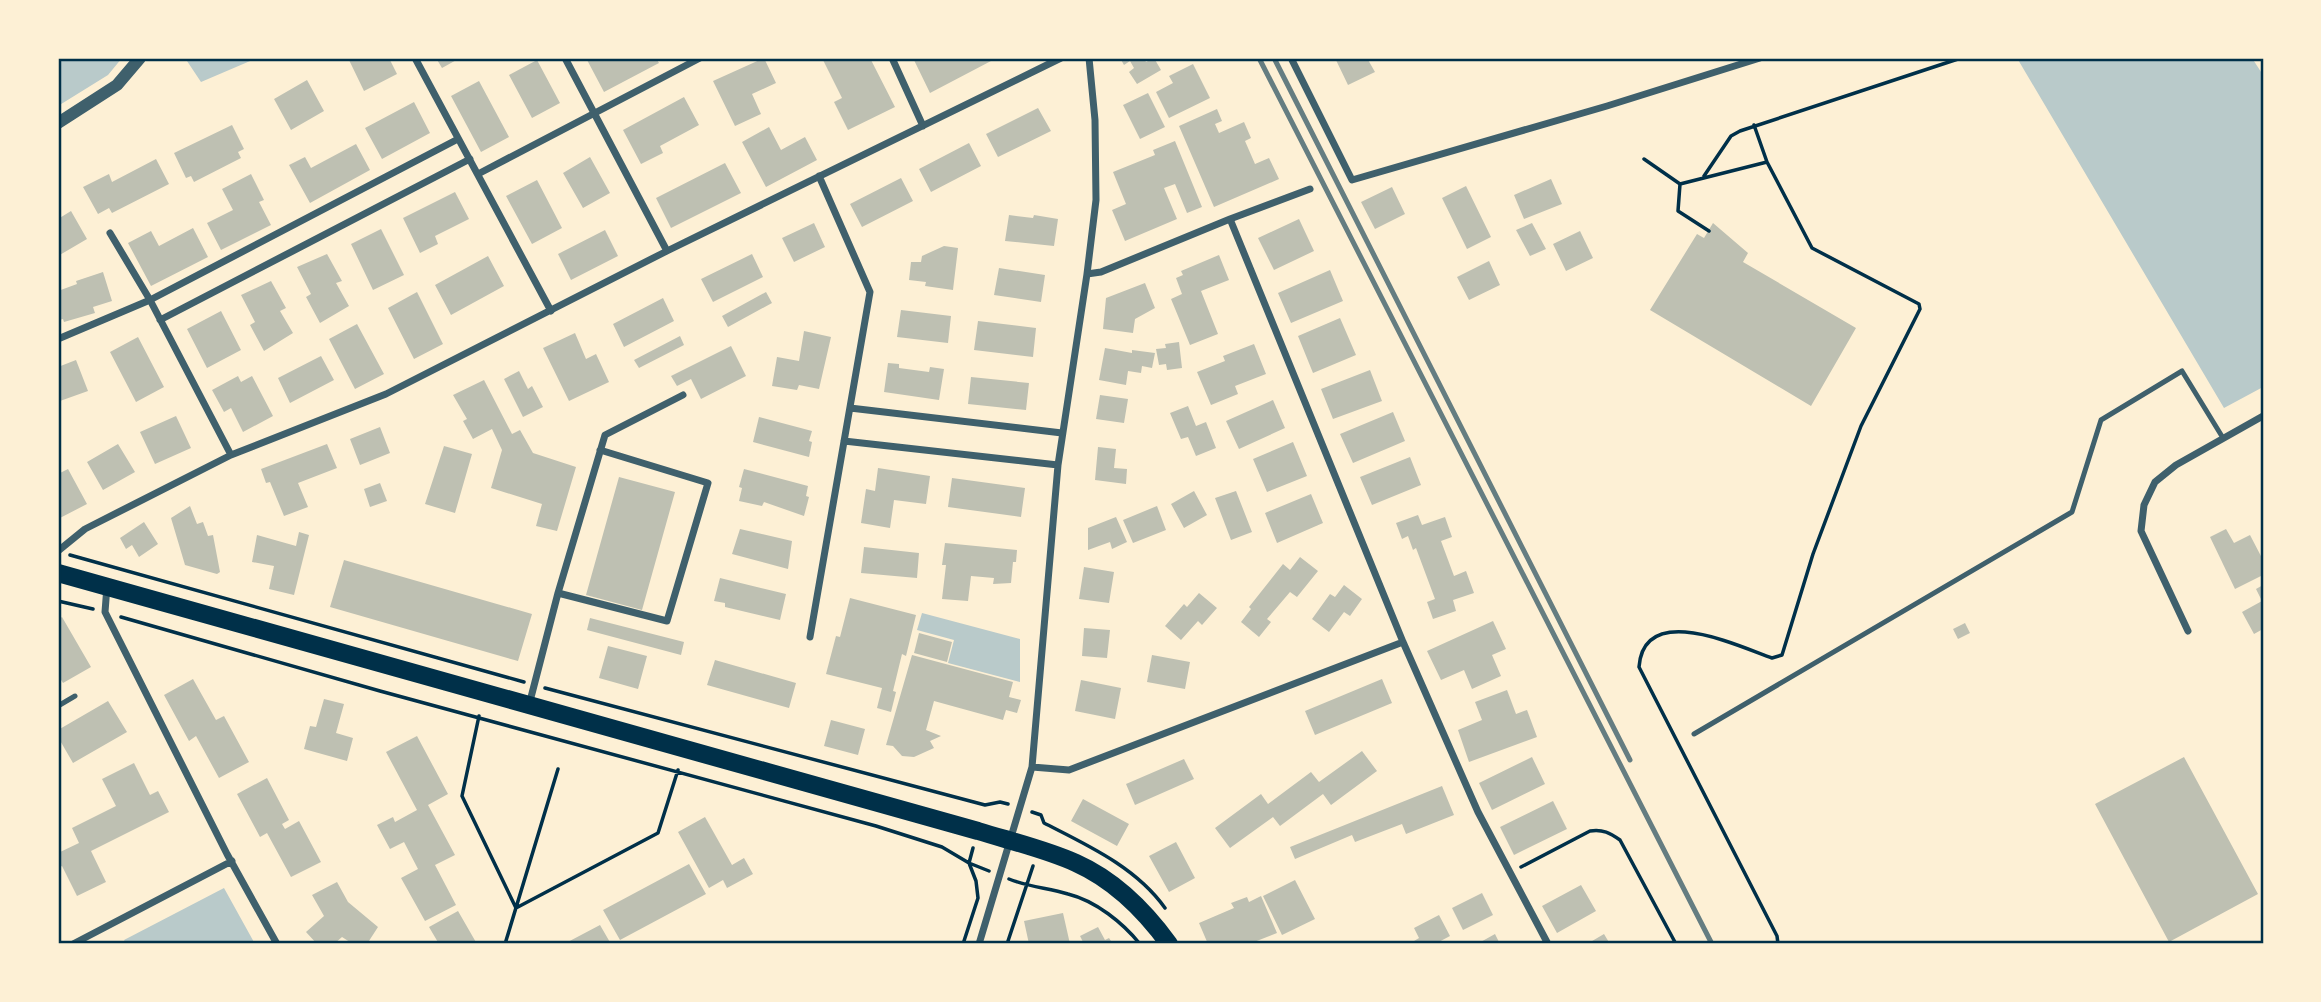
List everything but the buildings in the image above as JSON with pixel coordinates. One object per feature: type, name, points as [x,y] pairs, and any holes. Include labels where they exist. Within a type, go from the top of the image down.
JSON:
[{"type":"main road","points":[[58,573],[1011,841],[1076,863],[1101,878],[1132,901],[1169,944]]},
{"type":"street","points":[[58,123],[117,85],[140,58]]},
{"type":"street","points":[[415,58],[551,311]]},
{"type":"street","points":[[565,58],[667,251]]},
{"type":"street","points":[[892,58],[923,126]]},
{"type":"street","points":[[58,551],[85,529],[231,456],[386,394],[667,251],[1061,58]]},
{"type":"street","points":[[979,944],[1032,767],[1058,465],[1096,200],[1095,120],[1089,58]]},
{"type":"street","points":[[1291,58],[1352,180],[1607,106],[1760,58]]},
{"type":"street","points":[[478,174],[695,59]]},
{"type":"street","points":[[58,338],[150,300],[458,139]]},
{"type":"street","points":[[160,320],[470,159]]},
{"type":"street","points":[[810,637],[870,292],[819,176]]},
{"type":"street","points":[[1087,274],[1101,272],[1230,219],[1310,190]]},
{"type":"street","points":[[1230,219],[1403,642],[1478,812],[1548,944]]},
{"type":"street","points":[[110,233],[150,300],[231,456]]},
{"type":"street","points":[[529,706],[558,593],[604,435],[683,395]]},
{"type":"street","points":[[849,408],[1062,433]]},
{"type":"street","points":[[2188,631],[2141,531],[2144,505],[2155,482],[2176,465],[2263,416]]},
{"type":"street","points":[[845,441],[1058,465]]},
{"type":"street","points":[[558,593],[667,621],[708,483],[600,450]]},
{"type":"street","points":[[107,586],[105,612],[277,944]]},
{"type":"street","points":[[1032,767],[1069,770],[1403,642]]},
{"type":"street","points":[[73,944],[232,861]]},
{"type":"lane","points":[[1694,734],[2072,512],[2101,420],[2182,371],[2223,438]]},
{"type":"lane","points":[[58,706],[75,696]]},
{"type":"path","points":[[1704,176],[1731,136],[1754,125],[1961,58]]},
{"type":"path","points":[[1754,125],[1767,162],[1812,248],[1919,304],[1920,309],[1861,425],[1813,554],[1782,655],[1772,658],[1697,632],[1678,631],[1661,635],[1648,643],[1639,659],[1639,667],[1777,936],[1778,944]]},
{"type":"path","points":[[1644,159],[1680,184]]},
{"type":"path","points":[[1680,184],[1767,162]]},
{"type":"path","points":[[1680,184],[1678,211],[1709,231]]},
{"type":"path","points":[[58,601],[876,825],[942,846],[969,863],[976,881],[978,898],[963,944]]},
{"type":"path","points":[[480,716],[462,796],[516,908]]},
{"type":"path","points":[[505,944],[558,769]]},
{"type":"path","points":[[516,908],[658,833],[677,770]]},
{"type":"path","points":[[1510,873],[1590,831],[1610,833],[1620,841],[1676,944]]},
{"type":"path","points":[[1007,944],[1027,886],[1071,894],[1125,925],[1140,944]]},
{"type":"shaded area","points":[[58,58],[122,58],[108,75],[58,106]]},
{"type":"shaded area","points":[[185,58],[257,58],[201,82]]},
{"type":"shaded area","points":[[2017,58],[2252,58],[2263,75],[2263,387],[2224,408]]},
{"type":"shaded area","points":[[922,613],[1020,639],[1020,682],[948,663],[954,640],[917,630]]},
{"type":"shaded area","points":[[224,888],[255,944],[126,944],[124,940]]},
{"type":"railway","points":[[1259,58],[1712,944]]},
{"type":"railway","points":[[1274,58],[1630,760]]}]
